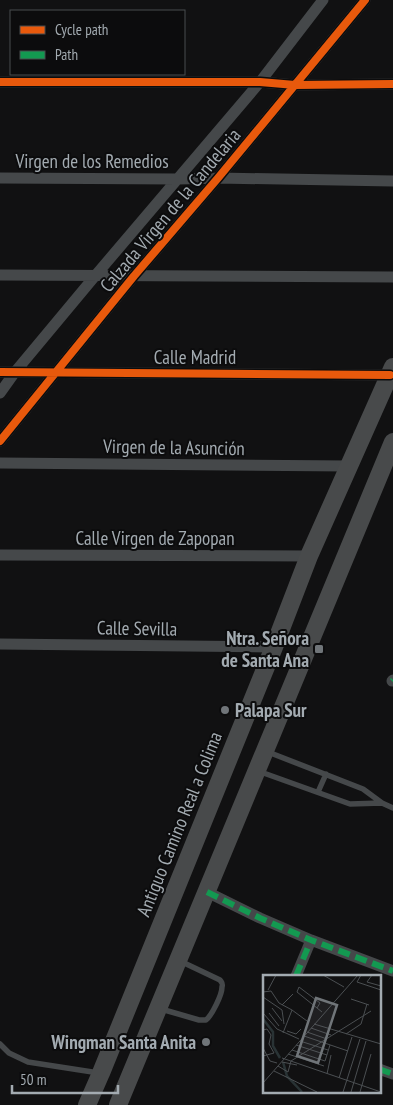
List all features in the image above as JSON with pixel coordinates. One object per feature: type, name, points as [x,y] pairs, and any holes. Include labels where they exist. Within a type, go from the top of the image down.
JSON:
[{"type":"main road","name":"Antiguo Camino Real a Colima","points":[[86,1105],[101,1073],[309,556],[392,371]]},
{"type":"main road","points":[[118,1105],[393,442]]},
{"type":"street","name":"Calzada Virgen de la Candelaria","points":[[0,393],[15,372],[95,276],[260,82],[323,0]]},
{"type":"street","name":"Calzada Virgen de la Candelaria","points":[[0,441],[134,276],[218,178],[365,0]]},
{"type":"street","points":[[0,82],[393,84]]},
{"type":"street","name":"Virgen de los Remedios","points":[[0,178],[218,178],[393,181]]},
{"type":"street","points":[[0,275],[393,277]]},
{"type":"street","name":"Calle Madrid","points":[[0,372],[392,371]]},
{"type":"street","name":"Virgen de la Asunción","points":[[0,463],[348,466]]},
{"type":"street","name":"Calle Virgen de Zapopan","points":[[0,555],[309,556]]},
{"type":"street","name":"Calle Sevilla","points":[[0,644],[274,647]]},
{"type":"street","points":[[207,892],[311,940],[393,971]]},
{"type":"street","points":[[296,975],[311,940]]},
{"type":"street","points":[[380,1069],[393,1074]]},
{"type":"lane","points":[[264,751],[363,789],[382,803],[393,808]]},
{"type":"lane","points":[[256,771],[350,804],[382,803]]},
{"type":"lane","points":[[318,792],[326,774]]},
{"type":"lane","points":[[159,1008],[199,1020],[206,1020],[212,1014],[222,991],[222,983],[216,977],[179,960]]},
{"type":"lane","points":[[0,1044],[9,1053],[28,1062],[101,1073]]},
{"type":"marked path","points":[[207,892],[311,940],[393,971]]},
{"type":"marked path","points":[[296,975],[311,940]]},
{"type":"marked path","points":[[380,1069],[393,1074]]},
{"type":"cycle path","points":[[0,441],[134,276],[218,178],[365,0]]},
{"type":"cycle path","points":[[0,82],[393,84]]},
{"type":"cycle path","points":[[0,372],[390,375]]},
{"type":"place","name":"Ntra. Señora de Santa Ana","points":[[319,649]]},
{"type":"place","name":"Palapa Sur","points":[[225,710]]},
{"type":"place","name":"Wingman Santa Anita","points":[[206,1042]]}]
